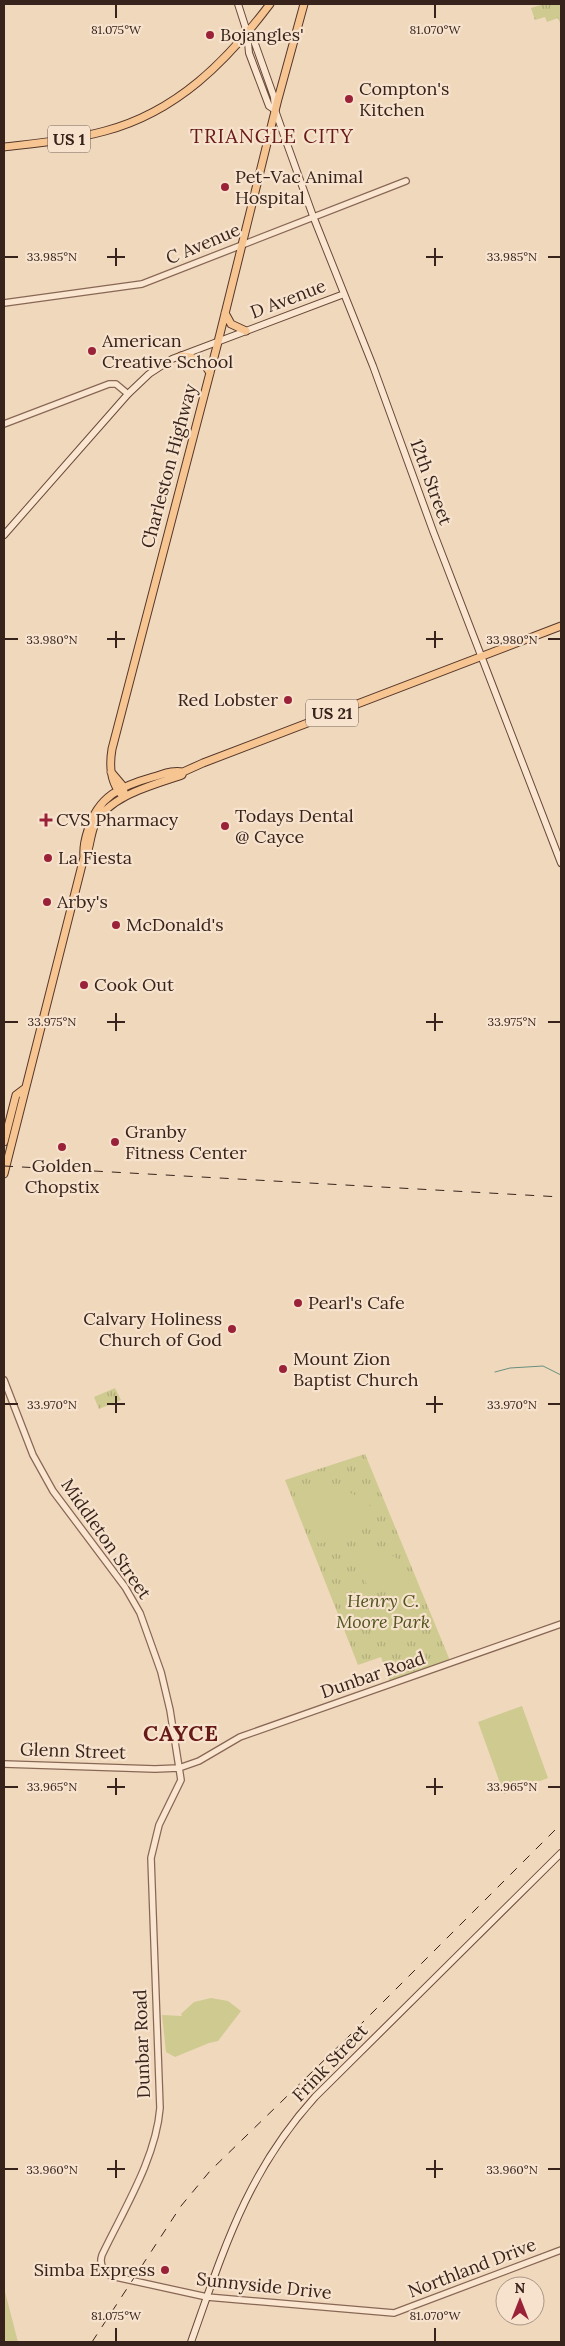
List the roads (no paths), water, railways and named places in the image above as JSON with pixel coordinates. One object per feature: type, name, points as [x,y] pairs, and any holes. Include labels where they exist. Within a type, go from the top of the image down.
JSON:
[{"type":"main road","name":"12th Street","points":[[238,4],[247,32],[248,46],[269,106],[276,110],[313,216],[561,863]]},
{"type":"main road","name":"US 1","points":[[4,147],[66,139],[107,131],[160,109],[203,80],[270,4]]},
{"type":"main road","name":"Charleston Highway","points":[[120,790],[109,770],[112,749],[218,342],[240,246],[304,4]]},
{"type":"main road","name":"D Avenue","points":[[4,535],[128,394],[160,366],[181,356],[344,294]]},
{"type":"main road","points":[[225,312],[231,324],[246,331]]},
{"type":"main road","points":[[181,356],[194,357],[203,361],[210,373]]},
{"type":"main road","name":"US 21","points":[[84,856],[87,854],[95,824],[107,808],[124,797],[182,775],[183,772],[561,626]]},
{"type":"main road","name":"US 21","points":[[4,1174],[84,856],[83,850],[92,815],[106,798],[120,790],[174,770],[183,772]]},
{"type":"main road","points":[[120,790],[124,797]]},
{"type":"main road","name":"US 21","points":[[4,1142],[16,1095],[24,1089]]},
{"type":"main road","name":"Frink Street","points":[[191,2342],[230,2232],[243,2202],[285,2132],[315,2097],[561,1853]]},
{"type":"street","name":"C Avenue","points":[[4,302],[142,284],[406,180]]},
{"type":"street","points":[[4,424],[110,384],[116,384],[128,394]]},
{"type":"street","name":"Middleton Street","points":[[4,1380],[33,1455],[53,1491],[125,1587],[144,1622],[167,1696],[181,1780]]},
{"type":"street","name":"Dunbar Road","points":[[199,1762],[240,1737],[561,1624]]},
{"type":"street","name":"Glenn Street","points":[[4,1764],[155,1769],[179,1768],[199,1762]]},
{"type":"street","name":"Dunbar Road","points":[[131,2282],[106,2274],[101,2260],[150,2152],[158,2128],[160,2108],[151,1858],[159,1825],[181,1780]]},
{"type":"street","name":"Northland Drive","points":[[394,2313],[561,2250]]},
{"type":"street","name":"Sunnyside Drive","points":[[131,2282],[207,2297],[394,2313]]},
{"type":"waterway","points":[[495,1372],[510,1368],[543,1366],[561,1375]]},
{"type":"railway","points":[[4,1166],[561,1197]]},
{"type":"railway","points":[[92,2342],[181,2206],[210,2171],[348,2037],[561,1824]]},
{"type":"place","name":"Bojangles'","points":[[210,35]]},
{"type":"place","name":"Compton's Kitchen","points":[[349,99]]},
{"type":"place","name":"Pet-Vac Animal Hospital","points":[[225,187]]},
{"type":"place","name":"American Creative School","points":[[92,351]]},
{"type":"place","name":"Red Lobster","points":[[288,700]]},
{"type":"place","name":"CVS Pharmacy","points":[[46,820]]},
{"type":"place","name":"Todays Dental @ Cayce","points":[[225,826]]},
{"type":"place","name":"La Fiesta","points":[[48,858]]},
{"type":"place","name":"Arby's","points":[[47,902]]},
{"type":"place","name":"McDonald's","points":[[116,925]]},
{"type":"place","name":"Cook Out","points":[[84,985]]},
{"type":"place","name":"Granby Fitness Center","points":[[115,1142]]},
{"type":"place","name":"Golden Chopstix","points":[[62,1147]]},
{"type":"place","name":"Pearl's Cafe","points":[[298,1303]]},
{"type":"place","name":"Calvary Holiness Church of God","points":[[232,1329]]},
{"type":"place","name":"Mount Zion Baptist Church","points":[[283,1369]]},
{"type":"place","name":"Simba Express","points":[[165,2270]]},
{"type":"district","name":"TRIANGLE CITY","points":[[272,136]]},
{"type":"district","name":"CAYCE","points":[[181,1733]]},
{"type":"park label","name":"Henry C. Moore Park","points":[[383,1611]]}]
